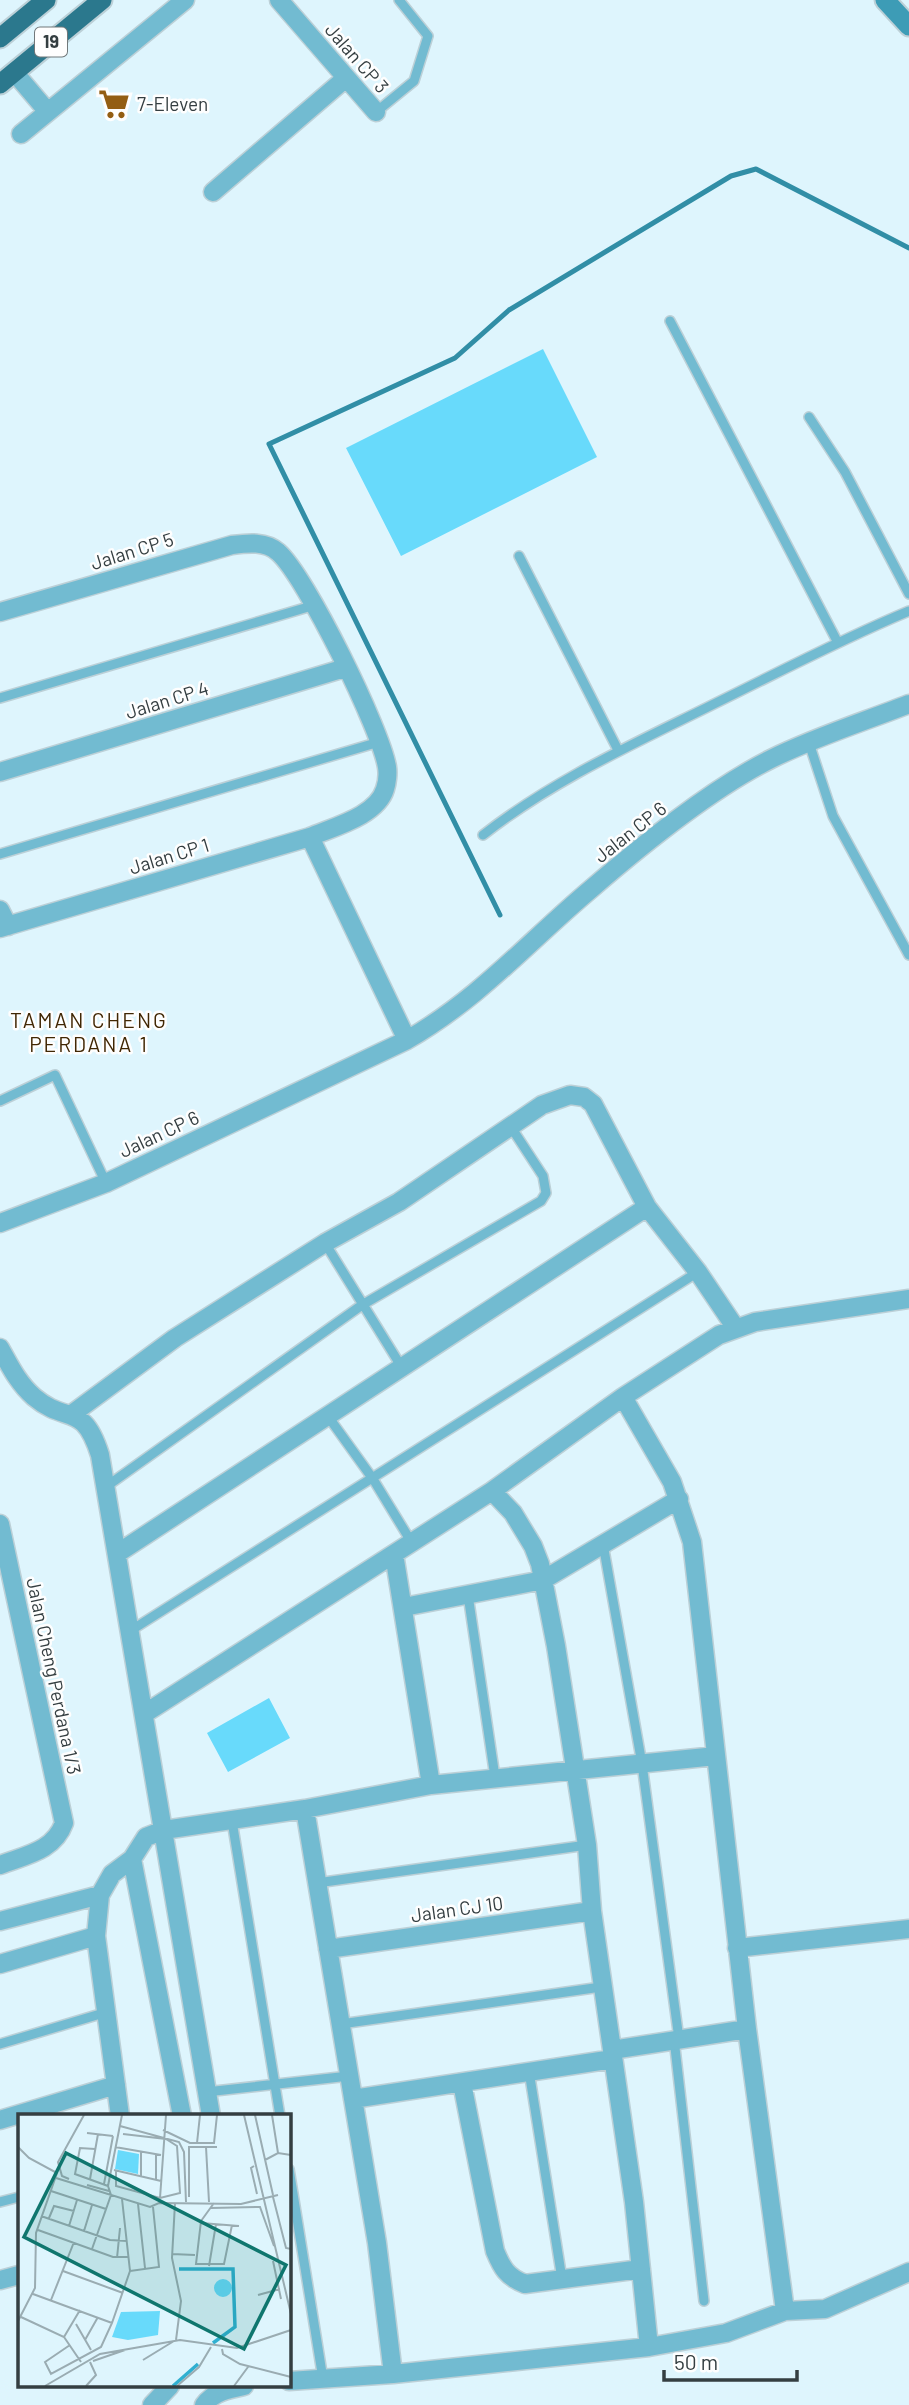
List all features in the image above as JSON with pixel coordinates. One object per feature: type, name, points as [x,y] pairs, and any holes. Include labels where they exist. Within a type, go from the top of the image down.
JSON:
[{"type":"highway","name":"19","points":[[0,38],[46,0]]},
{"type":"highway","name":"19","points":[[7,78],[102,0]]},
{"type":"main road","points":[[885,0],[909,26]]},
{"type":"street","points":[[21,134],[185,0]]},
{"type":"street","name":"Jalan CP 3","points":[[279,0],[376,112]]},
{"type":"street","points":[[7,78],[48,111]]},
{"type":"street","points":[[214,192],[346,78]]},
{"type":"street","name":"Jalan CP 5","points":[[0,612],[232,545],[257,543],[276,550],[293,568],[315,605]]},
{"type":"street","points":[[315,605],[379,742]]},
{"type":"street","name":"Jalan CP 4","points":[[0,772],[345,668]]},
{"type":"street","name":"Jalan CP 6","points":[[0,1223],[106,1183],[407,1040],[471,999],[591,889],[710,796],[772,759],[909,704]]},
{"type":"street","name":"Jalan CP 1","points":[[3,921],[310,837],[349,821],[373,805],[385,790],[387,769],[379,742]]},
{"type":"street","points":[[310,837],[407,1040]]},
{"type":"street","points":[[72,1413],[174,1338],[325,1243],[399,1202],[556,1098],[570,1095],[584,1097],[593,1104],[647,1207],[698,1272],[735,1327]]},
{"type":"street","points":[[118,1553],[647,1207]]},
{"type":"street","points":[[144,1714],[492,1491],[623,1397],[735,1327],[909,1299]]},
{"type":"street","points":[[0,1348],[8,1380],[50,1407],[72,1413],[88,1426],[95,1438],[107,1486],[211,2114]]},
{"type":"street","points":[[623,1397],[679,1499],[692,1542],[737,1948],[785,2311]]},
{"type":"street","points":[[492,1491],[513,1513],[533,1546],[543,1580],[587,1845],[601,1987],[613,2054],[649,2347]]},
{"type":"street","points":[[404,1607],[543,1580],[679,1499]]},
{"type":"street","name":"Jalan Cheng Perdana 1/3","points":[[0,1524],[64,1823],[60,1836],[50,1846],[0,1865]]},
{"type":"street","points":[[394,1554],[430,1785]]},
{"type":"street","points":[[120,2114],[96,1936],[100,1895],[112,1874],[132,1859],[146,1837],[164,1830],[305,1809],[430,1785],[716,1756]]},
{"type":"street","points":[[305,1809],[377,2244],[393,2374]]},
{"type":"street","points":[[132,1859],[182,2114]]},
{"type":"street","points":[[0,1921],[100,1895]]},
{"type":"street","name":"Jalan CJ 10","points":[[328,1949],[592,1911]]},
{"type":"street","points":[[737,1948],[909,1929]]},
{"type":"street","points":[[0,1964],[96,1936]]},
{"type":"street","points":[[354,2099],[462,2083],[677,2039],[747,2029]]},
{"type":"street","points":[[462,2083],[495,2251],[501,2268],[511,2279],[525,2284],[641,2269]]},
{"type":"street","points":[[20,2114],[116,2085]]},
{"type":"street","points":[[0,2120],[18,2115]]},
{"type":"street","points":[[290,2381],[393,2374],[649,2347],[726,2333],[785,2311],[825,2309],[909,2272]]},
{"type":"street","points":[[0,2280],[18,2275]]},
{"type":"street","points":[[152,2405],[168,2388]]},
{"type":"street","points":[[204,2405],[209,2398],[232,2388]]},
{"type":"lane","points":[[376,112],[414,81],[428,36],[399,0]]},
{"type":"lane","points":[[670,321],[837,641]]},
{"type":"lane","points":[[809,417],[845,472],[909,594]]},
{"type":"lane","points":[[519,555],[618,750]]},
{"type":"lane","points":[[0,698],[315,605]]},
{"type":"lane","points":[[483,835],[524,803],[618,750],[837,641],[909,611]]},
{"type":"lane","points":[[0,854],[379,742]]},
{"type":"lane","points":[[809,743],[833,816],[909,955]]},
{"type":"lane","points":[[0,1101],[55,1075],[106,1183]]},
{"type":"lane","points":[[107,1486],[362,1305],[541,1200],[546,1193],[544,1176],[511,1127]]},
{"type":"lane","points":[[325,1243],[401,1366]]},
{"type":"lane","points":[[130,1631],[698,1272]]},
{"type":"lane","points":[[327,1415],[373,1479],[412,1543]]},
{"type":"lane","points":[[603,1544],[642,1764],[677,2039],[704,2301]]},
{"type":"lane","points":[[468,1595],[495,1777]]},
{"type":"lane","points":[[232,1821],[280,2114]]},
{"type":"lane","points":[[317,1883],[587,1845]]},
{"type":"lane","points":[[341,2024],[601,1987]]},
{"type":"lane","points":[[0,2044],[107,2012]]},
{"type":"lane","points":[[529,2071],[562,2279]]},
{"type":"lane","points":[[206,2092],[349,2076]]},
{"type":"lane","points":[[290,2175],[323,2379]]},
{"type":"lane","points":[[0,2202],[18,2197]]},
{"type":"shaded area","points":[[543,349],[597,457],[401,556],[346,448]]},
{"type":"shaded area","points":[[269,1698],[290,1738],[228,1772],[207,1733]]},
{"type":"waterway","points":[[500,915],[269,444],[455,358],[509,310],[731,176],[756,169],[909,248]]},
{"type":"place","name":"7-Eleven","points":[[114,104]]},
{"type":"district","name":"TAMAN CHENG PERDANA 1","points":[[89,1033]]}]
